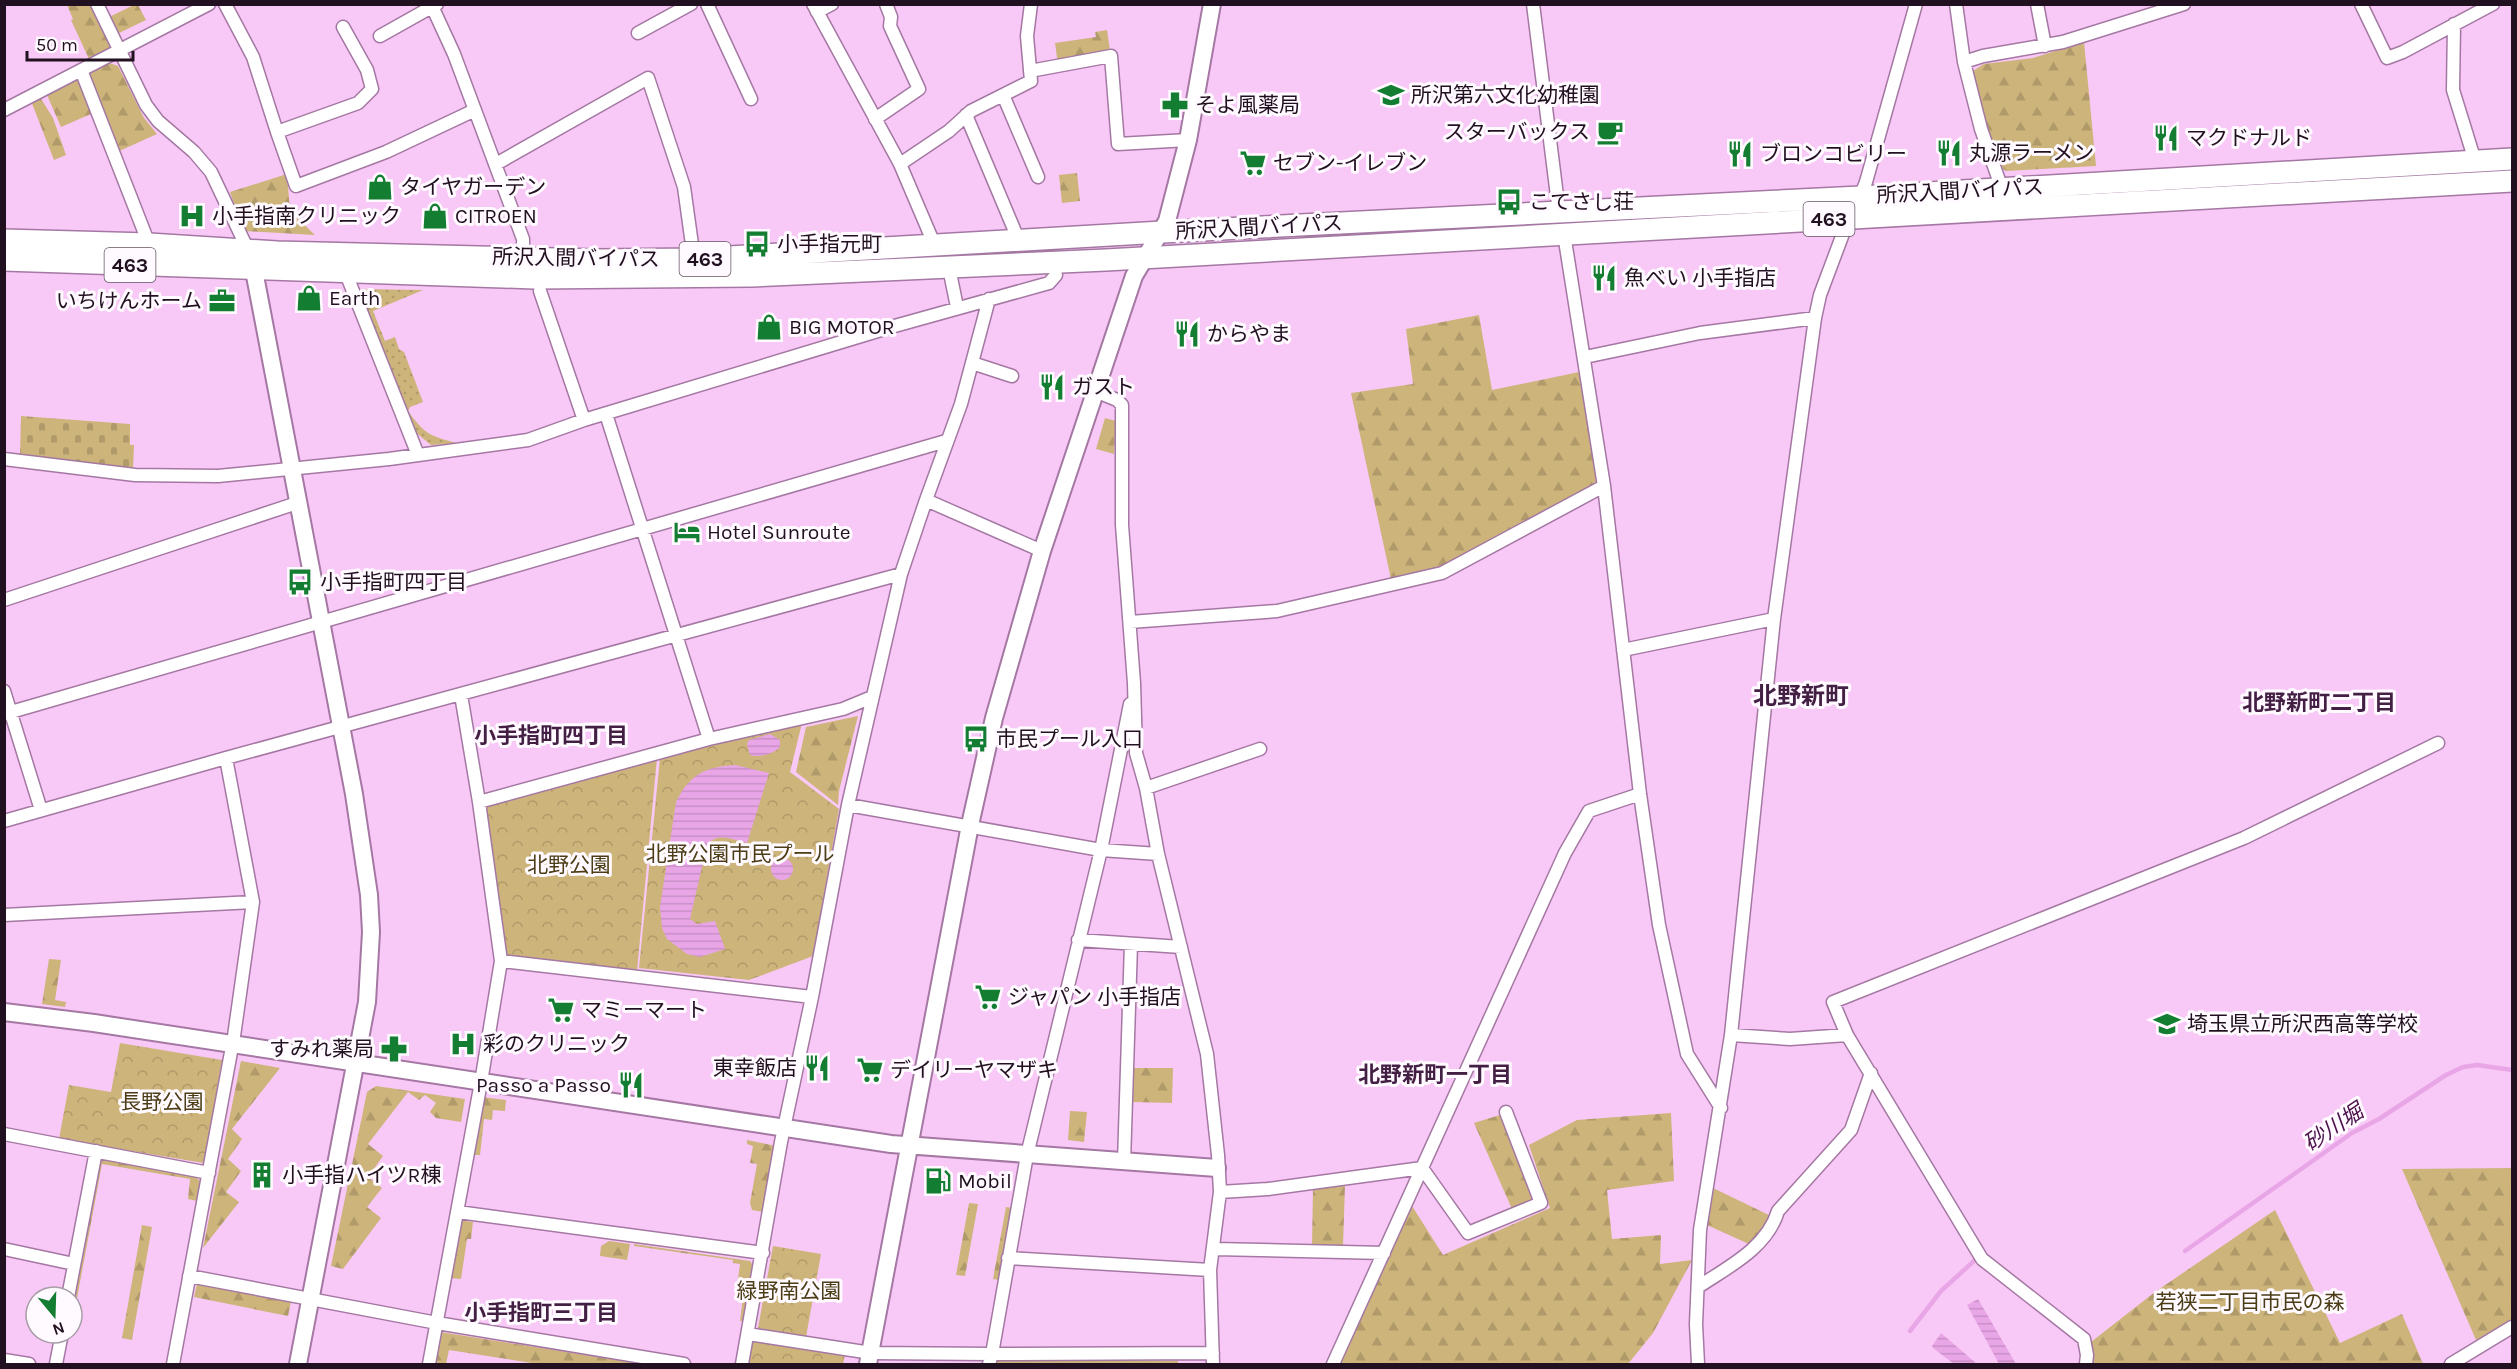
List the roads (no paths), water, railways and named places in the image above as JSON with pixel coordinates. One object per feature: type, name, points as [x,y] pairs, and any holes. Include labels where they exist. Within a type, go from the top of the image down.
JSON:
[{"type":"highway","name":"所沢入間バイパス","points":[[4,260],[694,259],[1162,232],[1860,197],[2512,159]]},
{"type":"highway","name":"所沢入間バイパス","points":[[4,240],[149,244],[345,271],[534,278],[751,276],[1146,258],[2512,181]]},
{"type":"street","points":[[97,4],[146,105],[158,121],[194,152],[212,172],[252,259],[363,848],[371,932],[367,1002],[298,1365]]},
{"type":"street","points":[[4,110],[209,4]]},
{"type":"street","points":[[225,4],[253,57],[296,186],[386,152],[475,110]]},
{"type":"street","points":[[638,33],[691,4]]},
{"type":"street","points":[[707,4],[751,99]]},
{"type":"street","points":[[832,4],[815,8],[900,164],[935,246]]},
{"type":"street","points":[[875,119],[919,89],[890,26],[891,17],[886,4]]},
{"type":"street","points":[[900,164],[949,131],[966,115],[1031,81],[1027,36],[1031,4]]},
{"type":"street","points":[[869,1359],[970,825],[997,706],[1042,551],[1134,276],[1162,232],[1175,194],[1188,140],[1212,4]]},
{"type":"street","points":[[1533,4],[1559,212]]},
{"type":"street","points":[[1698,1365],[1696,1324],[1700,1230],[1731,1035],[1774,619],[1815,318],[1820,295],[1848,218],[1860,197],[1916,4]]},
{"type":"street","points":[[1956,4],[1964,62],[1981,129],[2002,189]]},
{"type":"street","points":[[2037,4],[2045,46]]},
{"type":"street","points":[[1964,62],[1983,56],[2063,42],[2184,4]]},
{"type":"street","points":[[2361,4],[2387,58],[2403,52],[2493,4]]},
{"type":"street","points":[[380,36],[434,5],[524,239],[523,247],[527,258]]},
{"type":"street","points":[[2454,24],[2453,90],[2475,161]]},
{"type":"street","points":[[277,132],[358,103],[372,89],[367,70],[343,27]]},
{"type":"street","points":[[1030,71],[1111,56],[1118,144],[1188,140]]},
{"type":"street","points":[[81,70],[149,244]]},
{"type":"street","points":[[496,165],[648,78],[684,187],[694,259]]},
{"type":"street","points":[[1003,95],[1038,177]]},
{"type":"street","points":[[966,115],[1019,241]]},
{"type":"street","points":[[1564,234],[1605,486],[1640,794],[1659,926],[1687,1054],[1721,1108]]},
{"type":"street","points":[[949,268],[957,307]]},
{"type":"street","points":[[345,271],[418,455]]},
{"type":"street","points":[[4,459],[135,475],[218,476],[418,455],[528,440],[584,420],[957,307],[1049,283],[1056,275]]},
{"type":"street","points":[[540,291],[584,420]]},
{"type":"street","points":[[742,1365],[764,1253],[784,1128],[812,997],[848,805],[872,697],[901,574],[946,441],[961,404],[989,298]]},
{"type":"street","points":[[1585,357],[1700,333],[1815,318]]},
{"type":"street","points":[[972,363],[1012,376]]},
{"type":"street","points":[[748,1334],[869,1359],[1213,1359],[1210,1270],[1220,1192],[1207,1054],[1136,753],[1134,683],[1122,525],[1122,405],[1117,400],[1095,391]]},
{"type":"street","points":[[606,414],[709,739]]},
{"type":"street","points":[[8,713],[946,441]]},
{"type":"street","points":[[1130,622],[1276,611],[1442,573],[1605,486]]},
{"type":"street","points":[[926,500],[1042,551]]},
{"type":"street","points":[[4,600],[297,503]]},
{"type":"street","points":[[4,821],[226,758],[901,574]]},
{"type":"street","points":[[1623,650],[1774,619]]},
{"type":"street","points":[[991,1359],[1027,1155],[1101,850],[1134,683]]},
{"type":"street","points":[[4,692],[8,713],[41,810]]},
{"type":"street","points":[[429,1365],[501,961],[479,802],[461,695]]},
{"type":"street","points":[[479,802],[709,739],[843,709],[872,697]]},
{"type":"street","points":[[2086,1365],[2087,1354],[2084,1339],[1982,1259],[1847,1035],[1833,1002],[2244,838],[2438,743]]},
{"type":"street","points":[[1146,788],[1260,749]]},
{"type":"street","points":[[173,1365],[209,1173],[253,902],[226,758]]},
{"type":"street","points":[[1334,1365],[1565,853],[1589,812],[1640,794]]},
{"type":"street","points":[[848,805],[1101,850],[1158,854]]},
{"type":"street","points":[[4,915],[253,902]]},
{"type":"street","points":[[1078,940],[1181,947]]},
{"type":"street","points":[[1124,1162],[1131,944]]},
{"type":"street","points":[[501,961],[812,997]]},
{"type":"street","points":[[4,1012],[910,1146],[1218,1168]]},
{"type":"street","points":[[1731,1035],[1787,1038],[1847,1035]]},
{"type":"street","points":[[1698,1287],[1751,1251],[1773,1228],[1778,1211],[1851,1130],[1871,1073]]},
{"type":"street","points":[[1422,1168],[1468,1233],[1542,1203],[1506,1112]]},
{"type":"street","points":[[4,1134],[209,1173]]},
{"type":"street","points":[[70,1285],[96,1151]]},
{"type":"street","points":[[1220,1192],[1268,1189],[1422,1168]]},
{"type":"street","points":[[458,1212],[764,1253]]},
{"type":"street","points":[[1214,1249],[1384,1253]]},
{"type":"street","points":[[4,1250],[74,1264]]},
{"type":"street","points":[[1008,1258],[1210,1270]]},
{"type":"street","points":[[189,1276],[437,1323],[684,1365]]},
{"type":"street","points":[[2451,1365],[2512,1327]]},
{"type":"street","points":[[56,1365],[60,1345]]},
{"type":"street","points":[[4,1360],[29,1365]]},
{"type":"waterway","name":"砂川堀","points":[[2185,1251],[2352,1133],[2379,1119],[2446,1075],[2463,1067],[2477,1065],[2512,1070]]},
{"type":"waterway","name":"砂川堀","points":[[1910,1331],[1941,1291],[1975,1260]]},
{"type":"place","name":"所沢第六文化幼稚園","points":[[1391,95]]},
{"type":"place","name":"そよ風薬局","points":[[1175,105]]},
{"type":"place","name":"スターバックス","points":[[1610,132]]},
{"type":"place","name":"マクドナルド","points":[[2166,138]]},
{"type":"place","name":"丸源ラーメン","points":[[1949,153]]},
{"type":"place","name":"ブロンコビリー","points":[[1740,154]]},
{"type":"place","name":"セブン-イレブン","points":[[1253,163]]},
{"type":"place","name":"タイヤガーデン","points":[[380,187]]},
{"type":"place","name":"こてさし荘","points":[[1509,202]]},
{"type":"place","name":"小手指南クリニック","points":[[192,216]]},
{"type":"place","name":"CITROEN","points":[[435,216]]},
{"type":"place","name":"小手指元町","points":[[757,244]]},
{"type":"place","name":"魚べい 小手指店","points":[[1604,278]]},
{"type":"place","name":"Earth","points":[[309,298]]},
{"type":"place","name":"いちけんホーム","points":[[222,301]]},
{"type":"place","name":"BIG MOTOR","points":[[769,327]]},
{"type":"place","name":"からやま","points":[[1187,334]]},
{"type":"place","name":"ガスト","points":[[1052,387]]},
{"type":"place","name":"Hotel Sunroute","points":[[687,532]]},
{"type":"place","name":"小手指町四丁目","points":[[300,582]]},
{"type":"place","name":"市民プール入口","points":[[976,739]]},
{"type":"place","name":"ジャパン 小手指店","points":[[988,997]]},
{"type":"place","name":"マミーマート","points":[[561,1010]]},
{"type":"place","name":"埼玉県立所沢西高等学校","points":[[2167,1024]]},
{"type":"place","name":"彩のクリニック","points":[[463,1044]]},
{"type":"place","name":"すみれ薬局","points":[[394,1049]]},
{"type":"place","name":"東幸飯店","points":[[817,1068]]},
{"type":"place","name":"デイリーヤマザキ","points":[[870,1070]]},
{"type":"place","name":"Passo a Passo","points":[[631,1085]]},
{"type":"place","name":"小手指ハイツR棟","points":[[262,1175]]},
{"type":"place","name":"Mobil","points":[[938,1181]]},
{"type":"district","name":"北野新町","points":[[1801,696]]},
{"type":"district","name":"北野新町二丁目","points":[[2319,702]]},
{"type":"district","name":"小手指町四丁目","points":[[551,735]]},
{"type":"district","name":"北野新町一丁目","points":[[1435,1074]]},
{"type":"district","name":"小手指町三丁目","points":[[541,1312]]},
{"type":"park label","name":"北野公園市民プール","points":[[740,854]]},
{"type":"park label","name":"北野公園","points":[[569,865]]},
{"type":"park label","name":"長野公園","points":[[162,1102]]},
{"type":"park label","name":"緑野南公園","points":[[789,1291]]},
{"type":"park label","name":"若狭二丁目市民の森","points":[[2250,1302]]}]
